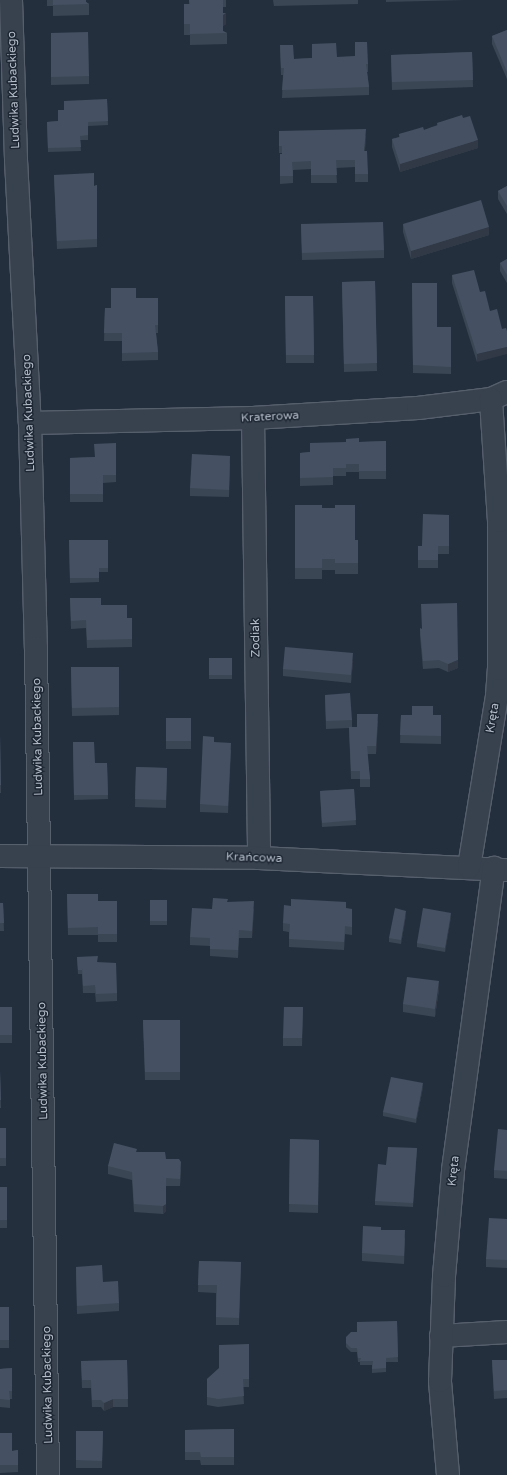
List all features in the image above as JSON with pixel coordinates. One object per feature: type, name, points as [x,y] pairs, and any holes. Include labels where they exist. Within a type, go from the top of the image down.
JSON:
[{"type":"street","name":"Ludwika Kubackiego","points":[[11,0],[16,160],[30,424],[44,1055],[48,1475]]},
{"type":"street","name":"Kraterowa","points":[[30,424],[253,418],[418,408],[499,396]]},
{"type":"street","name":"Kręta","points":[[469,867],[497,696],[503,522],[499,396]]},
{"type":"street","name":"Zodiak","points":[[253,418],[259,858]]},
{"type":"street","name":"Krańcowa","points":[[0,856],[39,855],[259,858],[501,869]]},
{"type":"street","name":"Kręta","points":[[448,1475],[440,1381],[441,1336],[453,1170],[501,869]]},
{"type":"street","points":[[441,1336],[507,1332]]},
{"type":"building","points":[[53,0],[86,0],[89,4],[53,5]]},
{"type":"building","points":[[189,0],[223,0],[223,13],[226,13],[223,15],[223,31],[227,33],[190,34],[190,24],[184,24],[184,4],[190,4]]},
{"type":"building","points":[[507,30],[507,72],[492,36]]},
{"type":"building","points":[[88,32],[89,76],[51,77],[51,33]]},
{"type":"building","points":[[355,42],[367,42],[368,64],[366,64],[369,87],[282,90],[284,68],[281,68],[280,45],[293,45],[294,59],[312,58],[312,44],[336,43],[337,57],[355,56]]},
{"type":"building","points":[[472,52],[473,80],[392,82],[391,55]]},
{"type":"building","points":[[107,99],[108,121],[88,122],[88,135],[80,136],[81,147],[48,148],[47,122],[58,121],[58,110],[64,110],[64,101]]},
{"type":"building","points":[[462,115],[463,118],[470,116],[478,140],[400,164],[392,139],[400,137],[399,134],[423,127],[424,130],[438,125],[437,123]]},
{"type":"building","points":[[366,129],[364,151],[367,151],[368,174],[355,174],[355,160],[336,160],[337,175],[311,175],[311,161],[292,162],[293,176],[280,176],[280,154],[282,154],[282,146],[279,146],[279,131]]},
{"type":"building","points":[[94,173],[94,186],[97,185],[97,239],[57,241],[54,175]]},
{"type":"building","points":[[507,186],[507,206],[498,191]]},
{"type":"building","points":[[481,200],[489,227],[411,251],[403,224]]},
{"type":"building","points":[[383,222],[384,250],[302,253],[301,224]]},
{"type":"building","points":[[507,259],[507,275],[500,263]]},
{"type":"building","points":[[474,270],[480,292],[485,291],[490,311],[497,309],[502,329],[506,328],[507,331],[507,347],[477,354],[452,275]]},
{"type":"building","points":[[375,281],[377,363],[344,364],[342,282]]},
{"type":"building","points":[[412,283],[437,283],[437,327],[451,327],[451,367],[413,365]]},
{"type":"building","points":[[111,288],[136,288],[136,298],[158,298],[158,325],[155,325],[158,352],[122,353],[122,333],[104,333],[105,308],[111,308]]},
{"type":"building","points":[[285,296],[313,296],[314,355],[286,355]]},
{"type":"building","points":[[359,438],[359,442],[386,441],[386,471],[359,471],[359,464],[346,464],[346,468],[333,468],[333,477],[300,478],[300,453],[310,452],[310,443],[346,442],[346,439]]},
{"type":"building","points":[[116,443],[116,475],[103,475],[103,494],[70,494],[70,458],[95,457],[94,444]]},
{"type":"building","points":[[192,454],[230,456],[229,490],[190,488]]},
{"type":"building","points":[[295,505],[322,505],[322,508],[335,508],[335,505],[355,505],[355,540],[358,540],[358,563],[335,563],[335,559],[322,559],[322,568],[295,568]]},
{"type":"building","points":[[423,514],[449,515],[449,546],[438,546],[438,560],[418,560],[418,546],[422,546]]},
{"type":"building","points":[[69,540],[108,540],[108,568],[99,568],[99,578],[70,578]]},
{"type":"building","points":[[70,598],[101,598],[101,605],[127,605],[127,618],[132,618],[132,639],[87,640],[86,620],[71,621]]},
{"type":"building","points":[[457,603],[458,660],[448,664],[439,660],[423,661],[420,628],[422,629],[421,604]]},
{"type":"building","points":[[285,647],[353,653],[351,675],[283,669]]},
{"type":"building","points":[[209,658],[232,658],[232,675],[209,675]]},
{"type":"building","points":[[71,667],[119,667],[119,707],[72,708]]},
{"type":"building","points":[[350,693],[352,720],[326,721],[325,695]]},
{"type":"building","points":[[412,706],[433,706],[433,715],[441,715],[441,736],[400,735],[401,715],[412,715]]},
{"type":"building","points":[[357,714],[378,714],[376,746],[367,746],[370,779],[360,779],[360,771],[351,771],[349,727],[357,727]]},
{"type":"building","points":[[166,718],[191,718],[191,741],[166,741]]},
{"type":"building","points":[[0,736],[1,785],[0,785]]},
{"type":"building","points":[[203,736],[214,737],[214,742],[231,743],[228,806],[200,804]]},
{"type":"building","points":[[73,742],[94,742],[95,763],[107,763],[108,795],[74,795]]},
{"type":"building","points":[[136,767],[167,768],[166,800],[135,799]]},
{"type":"building","points":[[354,789],[356,820],[322,823],[320,791]]},
{"type":"building","points":[[67,894],[98,894],[98,901],[117,901],[117,934],[98,934],[98,927],[68,928]]},
{"type":"building","points":[[213,898],[228,899],[227,902],[254,901],[252,931],[239,930],[238,950],[210,949],[210,938],[190,937],[192,908],[212,909]]},
{"type":"building","points":[[291,899],[346,902],[346,908],[352,909],[352,927],[345,926],[344,942],[289,939],[290,924],[283,923],[284,905],[291,906]]},
{"type":"building","points":[[150,900],[167,900],[167,921],[150,921]]},
{"type":"building","points":[[0,903],[3,903],[4,923],[0,923]]},
{"type":"building","points":[[395,908],[406,911],[401,940],[389,938]]},
{"type":"building","points":[[423,908],[451,913],[445,948],[417,943]]},
{"type":"building","points":[[98,956],[96,966],[82,966],[82,970],[78,970],[77,957]]},
{"type":"building","points":[[96,962],[116,963],[117,993],[96,994],[95,985],[83,986],[82,966],[96,966]]},
{"type":"building","points":[[407,977],[439,981],[435,1009],[403,1004]]},
{"type":"building","points":[[0,1007],[12,1007],[12,1035],[0,1035]]},
{"type":"building","points":[[284,1007],[303,1007],[302,1038],[283,1038]]},
{"type":"building","points":[[143,1020],[180,1020],[180,1072],[145,1072]]},
{"type":"building","points":[[0,1071],[1,1100],[0,1100]]},
{"type":"building","points":[[391,1077],[423,1083],[416,1119],[383,1112]]},
{"type":"building","points":[[0,1128],[6,1128],[6,1158],[0,1158]]},
{"type":"building","points":[[498,1129],[507,1130],[507,1171],[494,1170]]},
{"type":"building","points":[[290,1139],[319,1140],[318,1205],[289,1204]]},
{"type":"building","points":[[114,1143],[137,1149],[136,1152],[165,1152],[166,1159],[179,1159],[181,1162],[180,1179],[166,1178],[166,1204],[163,1206],[134,1204],[132,1172],[108,1166]]},
{"type":"building","points":[[388,1147],[417,1148],[413,1203],[375,1201],[378,1164],[386,1165]]},
{"type":"building","points":[[0,1187],[7,1187],[7,1220],[0,1220]]},
{"type":"building","points":[[489,1218],[507,1219],[507,1260],[486,1259]]},
{"type":"building","points":[[363,1226],[381,1227],[381,1230],[405,1230],[404,1256],[362,1253]]},
{"type":"building","points":[[199,1261],[241,1262],[239,1318],[216,1317],[217,1285],[198,1285]]},
{"type":"building","points":[[102,1265],[103,1282],[118,1281],[119,1303],[77,1306],[76,1267]]},
{"type":"building","points":[[0,1307],[9,1307],[9,1340],[0,1340]]},
{"type":"building","points":[[397,1321],[398,1357],[386,1358],[386,1368],[372,1369],[373,1361],[360,1361],[361,1358],[358,1358],[357,1348],[351,1348],[346,1343],[346,1337],[351,1332],[357,1332],[357,1322]]},
{"type":"building","points":[[249,1344],[249,1379],[243,1379],[244,1396],[218,1399],[207,1397],[207,1379],[219,1368],[219,1345]]},
{"type":"building","points":[[127,1360],[128,1399],[113,1399],[104,1403],[101,1400],[92,1400],[91,1380],[82,1380],[81,1361]]},
{"type":"building","points":[[492,1360],[507,1360],[507,1390],[494,1391]]},
{"type":"building","points":[[12,1368],[12,1391],[9,1391],[10,1400],[0,1399],[0,1369]]},
{"type":"building","points":[[234,1429],[234,1457],[201,1457],[200,1452],[185,1452],[185,1430]]},
{"type":"building","points":[[76,1431],[103,1431],[102,1461],[76,1460]]},
{"type":"building","points":[[0,1433],[12,1433],[12,1451],[18,1450],[18,1465],[0,1465]]}]
